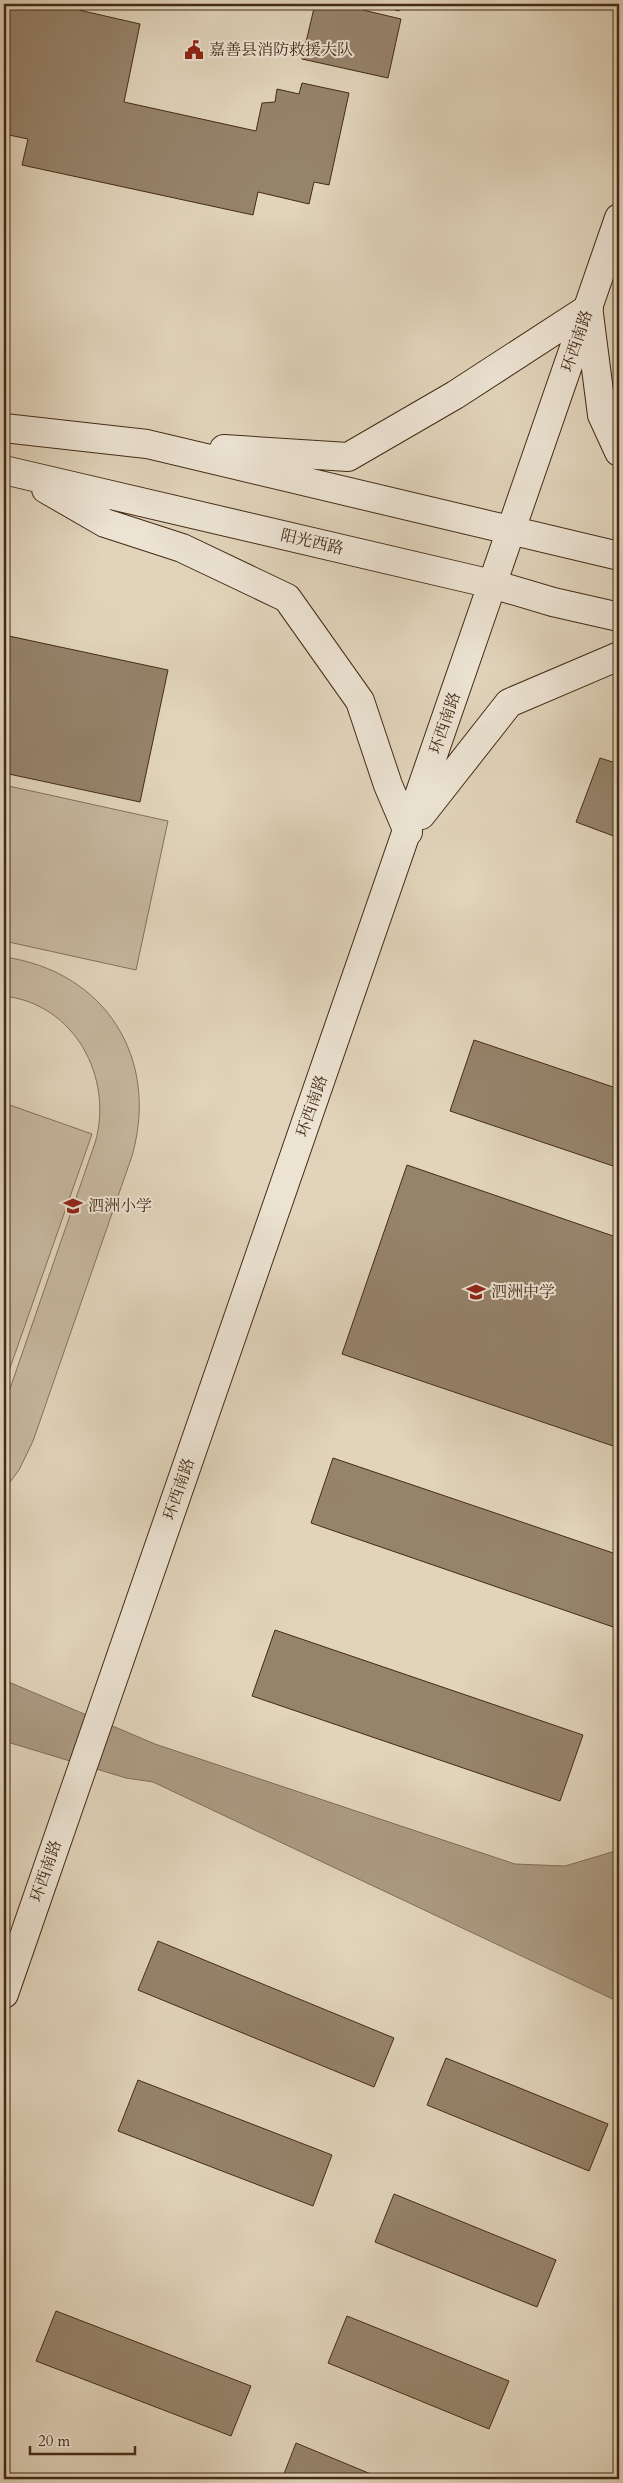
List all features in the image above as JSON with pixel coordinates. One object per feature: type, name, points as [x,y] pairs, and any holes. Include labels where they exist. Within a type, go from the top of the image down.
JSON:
[{"type":"street","name":"环西南路","points":[[4,1994],[408,832],[619,218]]},
{"type":"street","points":[[4,428],[147,444],[348,457],[454,395],[589,308],[602,415],[619,452]]},
{"type":"street","points":[[147,444],[619,556]]},
{"type":"street","points":[[12,472],[105,523],[182,548],[287,598],[360,701],[388,785],[408,832],[509,703],[619,656]]},
{"type":"street","name":"阳光西路","points":[[12,472],[492,584],[552,602],[619,617]]},
{"type":"shaded area","points":[[4,785],[168,821],[136,970],[4,941]]},
{"type":"shaded area","points":[[4,957],[40,966],[71,980],[96,1000],[116,1025],[130,1054],[138,1086],[139,1120],[132,1156],[33,1441],[19,1470],[4,1490],[4,1406],[95,1143],[99,1118],[99,1094],[93,1070],[83,1048],[69,1029],[51,1013],[29,1002],[4,996]]},
{"type":"shaded area","points":[[4,1103],[92,1134],[4,1385]]},
{"type":"shaded area","points":[[4,1680],[155,1744],[515,1864],[565,1866],[619,1850],[619,2002],[153,1782],[126,1778],[4,1741]]},
{"type":"building","points":[[6,4],[81,4],[79,10],[140,24],[124,102],[256,131],[262,103],[275,102],[277,89],[299,94],[302,83],[349,93],[329,185],[314,182],[309,204],[258,192],[253,215],[22,165],[28,139],[4,134],[4,16]]},
{"type":"building","points":[[315,4],[364,4],[363,10],[401,19],[388,78],[302,59]]},
{"type":"building","points":[[382,4],[400,4],[399,11],[381,6]]},
{"type":"building","points":[[4,635],[168,670],[140,802],[4,773]]},
{"type":"building","points":[[600,758],[619,764],[619,838],[576,822]]},
{"type":"building","points":[[474,1040],[619,1089],[619,1168],[450,1111]]},
{"type":"building","points":[[407,1165],[619,1238],[619,1448],[342,1354]]},
{"type":"building","points":[[333,1458],[619,1555],[619,1629],[311,1523]]},
{"type":"building","points":[[275,1630],[583,1735],[560,1801],[252,1696]]},
{"type":"building","points":[[158,1941],[394,2038],[374,2087],[138,1990]]},
{"type":"building","points":[[446,2058],[608,2124],[589,2171],[427,2105]]},
{"type":"building","points":[[138,2080],[332,2155],[313,2206],[118,2131]]},
{"type":"building","points":[[394,2194],[556,2260],[537,2307],[375,2242]]},
{"type":"building","points":[[56,2311],[251,2386],[231,2436],[36,2361]]},
{"type":"building","points":[[347,2316],[509,2381],[489,2429],[328,2363]]},
{"type":"building","points":[[296,2443],[383,2479],[282,2479]]},
{"type":"place","name":"嘉善县消防救援大队","points":[[194,50]]},
{"type":"place","name":"泗洲小学","points":[[73,1206]]},
{"type":"place","name":"泗洲中学","points":[[476,1292]]}]
